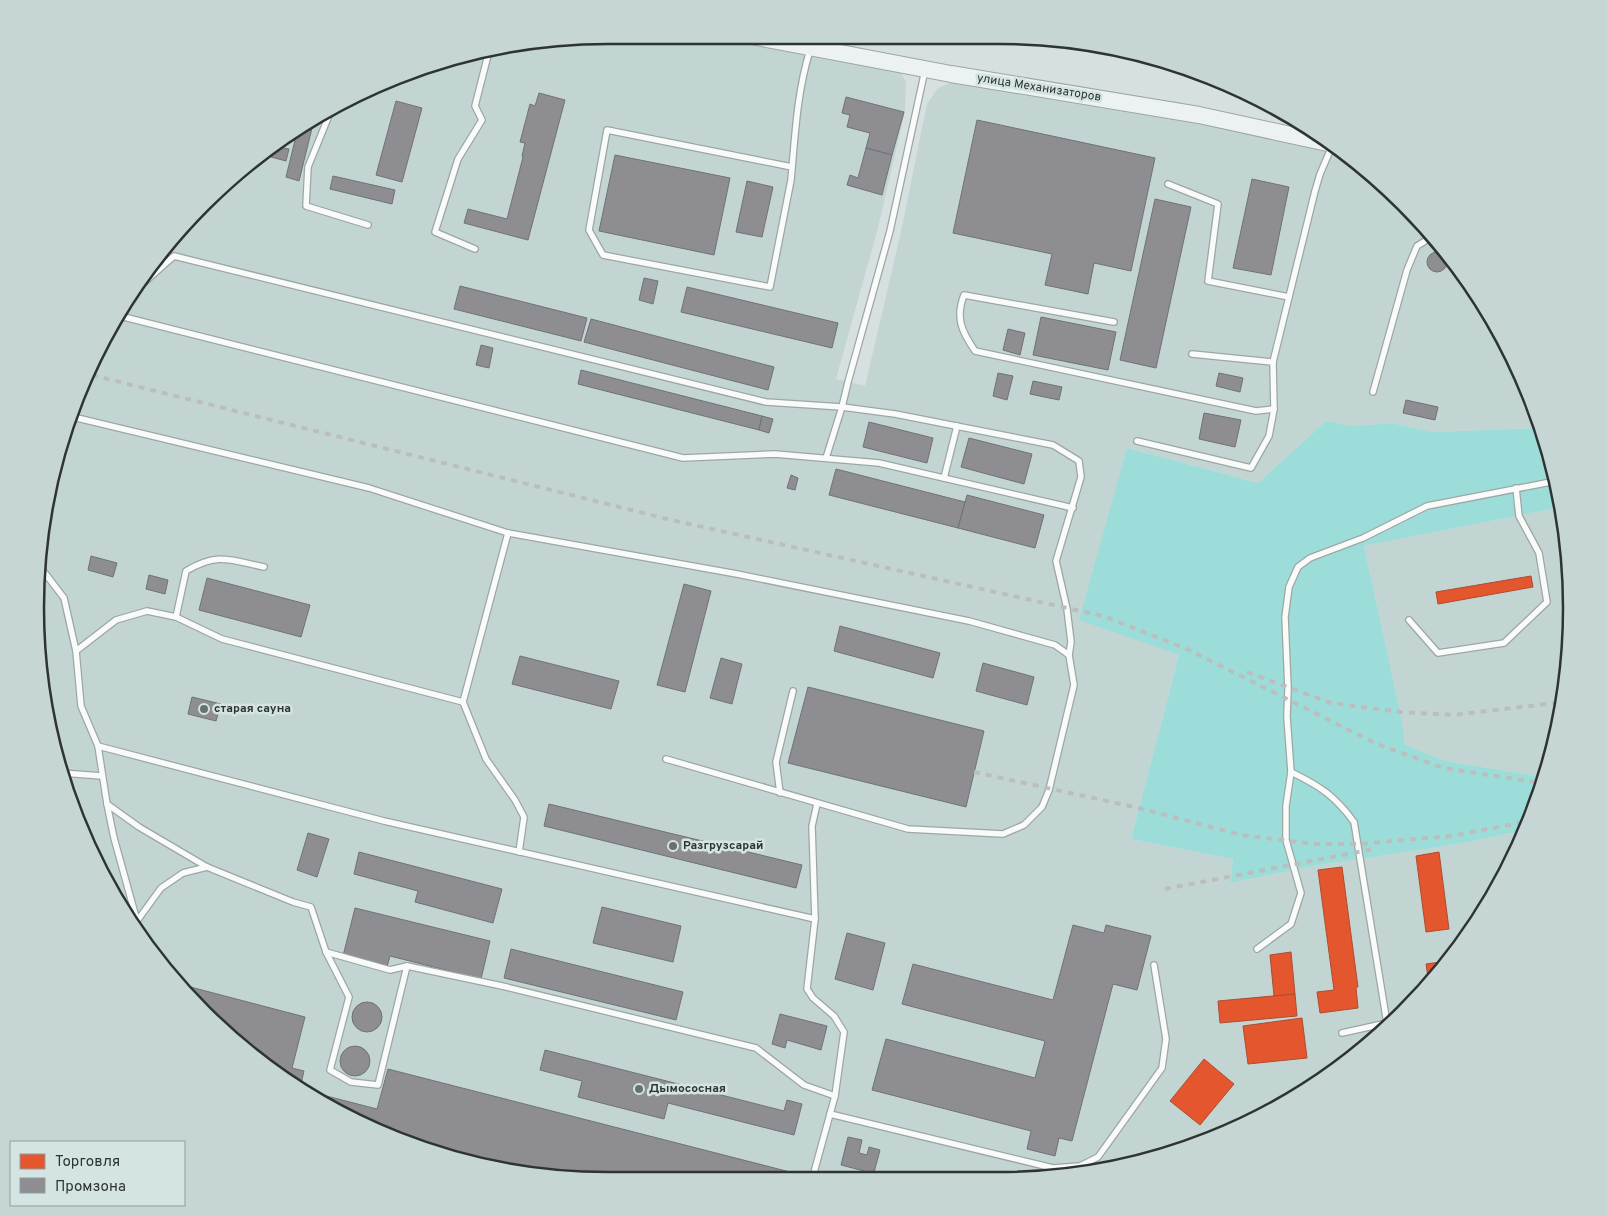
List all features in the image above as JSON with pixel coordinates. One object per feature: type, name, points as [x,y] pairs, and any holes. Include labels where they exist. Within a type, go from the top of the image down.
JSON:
[{"type":"street","name":"улица Механизаторов","points":[[791,44],[951,74],[1200,115],[1313,140]]},
{"type":"lane","points":[[792,167],[607,130],[589,230],[603,255],[770,286],[791,180],[792,167],[796,114],[811,48]]},
{"type":"lane","points":[[474,249],[435,232],[458,159],[482,120],[474,106],[486,58]]},
{"type":"lane","points":[[826,458],[842,407],[890,231],[925,68]]},
{"type":"lane","points":[[328,118],[308,167],[306,206],[368,225]]},
{"type":"lane","points":[[1137,441],[1251,468],[1269,436],[1274,409],[1273,362],[1315,191],[1330,151]]},
{"type":"lane","points":[[1168,184],[1218,204],[1208,281],[1289,297]]},
{"type":"lane","points":[[1373,392],[1407,270],[1417,246],[1426,240]]},
{"type":"lane","points":[[154,274],[174,256],[766,402],[842,407],[895,414],[1053,445],[1079,461],[1081,477],[1056,562],[1067,609],[1071,642],[1069,655],[1074,685],[1049,790],[1042,807],[1024,825],[1003,834],[908,829],[666,759]]},
{"type":"lane","points":[[1114,322],[964,295],[960,306],[962,333],[975,351],[1256,411],[1274,409]]},
{"type":"lane","points":[[125,317],[683,458],[775,454],[879,463],[1073,508]]},
{"type":"lane","points":[[1192,354],[1273,362]]},
{"type":"lane","points":[[77,418],[369,488],[508,533],[737,574],[970,622],[1055,645],[1069,655]]},
{"type":"lane","points":[[944,478],[957,426]]},
{"type":"lane","points":[[1257,949],[1291,924],[1301,893],[1286,840],[1286,806],[1291,772],[1287,717],[1288,688],[1285,617],[1289,587],[1298,567],[1310,558],[1364,538],[1427,506],[1549,482]]},
{"type":"lane","points":[[1409,620],[1438,653],[1504,643],[1547,602],[1539,553],[1518,516],[1516,488]]},
{"type":"lane","points":[[508,533],[464,702],[486,759],[515,800],[524,817],[519,852]]},
{"type":"lane","points":[[176,616],[186,571],[200,563],[218,558],[264,566]]},
{"type":"lane","points":[[45,573],[64,598],[76,651],[80,706],[98,746],[114,838],[135,915]]},
{"type":"lane","points":[[76,651],[116,620],[147,611],[176,616],[222,638],[464,702]]},
{"type":"lane","points":[[780,793],[776,762],[793,691]]},
{"type":"lane","points":[[98,746],[384,821],[815,919]]},
{"type":"lane","points":[[1291,772],[1317,784],[1341,805],[1354,822],[1386,1018]]},
{"type":"lane","points":[[69,774],[102,776]]},
{"type":"lane","points":[[107,804],[139,828],[207,868],[293,902],[311,907],[326,952],[349,997],[330,1070],[350,1082],[378,1084],[408,966]]},
{"type":"lane","points":[[814,1172],[835,1096],[844,1032],[834,1016],[813,998],[807,989],[815,919],[812,826],[817,804]]},
{"type":"lane","points":[[138,920],[161,888],[183,873],[207,868]]},
{"type":"lane","points":[[326,952],[390,970],[408,966],[502,986],[756,1048],[804,1086],[835,1096]]},
{"type":"lane","points":[[1080,1166],[1098,1157],[1162,1068],[1166,1039],[1154,965]]},
{"type":"lane","points":[[1342,1033],[1379,1025]]},
{"type":"lane","points":[[830,1114],[1053,1168],[1078,1166]]},
{"type":"shaded area","points":[[750,44],[896,70],[906,82],[905,111],[878,228],[836,379],[865,386],[900,236],[927,104],[938,88],[952,82],[1197,123],[1278,138],[1327,150],[1371,184],[1398,209],[1447,265],[1488,326],[1505,358],[1533,428],[1433,432],[1391,423],[1353,426],[1326,421],[1258,483],[1127,448],[1179,655],[1131,839],[1233,859],[1230,883],[1313,866],[1452,845],[1516,832],[1488,890],[1468,921],[1447,951],[1398,1007],[1342,1056],[1281,1097],[1215,1129],[1145,1153],[1073,1167],[1036,1171],[608,1172],[534,1167],[462,1153],[392,1129],[358,1114],[326,1097],[265,1056],[209,1007],[184,980],[160,951],[119,890],[102,858],[74,789],[63,754],[49,682],[45,645],[45,571],[49,534],[63,462],[87,392],[119,326],[160,265],[209,209],[265,160],[326,119],[392,87],[462,63],[534,49],[571,45]]},
{"type":"shaded area","points":[[1326,421],[1353,426],[1391,423],[1433,432],[1533,428],[1544,462],[1554,509],[1364,546],[1400,712],[1404,744],[1445,761],[1537,776],[1516,832],[1452,845],[1313,866],[1230,883],[1233,859],[1131,839],[1179,655],[1079,620],[1127,448],[1258,483]]},
{"type":"shaded area","points":[[1554,509],[1562,571],[1562,645],[1552,718],[1537,776],[1445,761],[1403,744],[1404,732],[1364,546]]},
{"type":"building: Торговля","points":[[1531,576],[1533,587],[1438,604],[1436,592]]},
{"type":"building: Торговля","points":[[1439,852],[1449,929],[1426,932],[1416,856]]},
{"type":"building: Торговля","points":[[1342,867],[1358,987],[1356,987],[1358,1008],[1320,1013],[1317,992],[1334,990],[1318,870]]},
{"type":"building: Торговля","points":[[1291,952],[1295,994],[1274,996],[1270,955]]},
{"type":"building: Торговля","points":[[1438,962],[1428,974],[1426,964]]},
{"type":"building: Торговля","points":[[1295,994],[1297,1016],[1220,1023],[1218,1001]]},
{"type":"building: Торговля","points":[[1302,1018],[1307,1058],[1248,1064],[1243,1026]]},
{"type":"building: Торговля","points":[[1204,1059],[1234,1084],[1200,1125],[1170,1101]]},
{"type":"building: Промзона","points":[[539,93],[565,100],[528,240],[464,223],[468,209],[507,219],[523,157],[525,143],[520,142],[530,104],[535,106]]},
{"type":"building: Промзона","points":[[846,97],[904,112],[892,155],[866,148],[870,133],[847,127],[850,115],[842,113]]},
{"type":"building: Промзона","points":[[396,101],[422,108],[402,182],[376,175]]},
{"type":"building: Промзона","points":[[977,120],[1155,158],[1131,271],[1094,263],[1088,294],[1045,285],[1052,254],[953,233]]},
{"type":"building: Промзона","points":[[312,128],[299,181],[286,177],[295,139]]},
{"type":"building: Промзона","points":[[283,148],[289,149],[286,161],[271,157]]},
{"type":"building: Промзона","points":[[866,148],[892,155],[882,195],[847,185],[850,175],[858,178]]},
{"type":"building: Промзона","points":[[615,155],[730,178],[714,255],[599,231]]},
{"type":"building: Промзона","points":[[333,176],[395,190],[392,204],[330,189]]},
{"type":"building: Промзона","points":[[1252,179],[1289,187],[1271,275],[1233,268]]},
{"type":"building: Промзона","points":[[747,181],[773,187],[762,237],[736,232]]},
{"type":"building: Промзона","points":[[1155,199],[1191,207],[1156,368],[1120,360]]},
{"type":"building: Промзона","points":[[1436,252],[1446,264],[1441,271],[1433,271],[1428,266],[1428,258]]},
{"type":"building: Промзона","points":[[644,278],[658,281],[653,304],[639,300]]},
{"type":"building: Промзона","points":[[460,286],[587,318],[581,341],[454,309]]},
{"type":"building: Промзона","points":[[687,287],[838,323],[832,348],[681,312]]},
{"type":"building: Промзона","points":[[1041,317],[1116,332],[1108,370],[1033,355]]},
{"type":"building: Промзона","points":[[591,319],[774,367],[768,390],[584,342]]},
{"type":"building: Промзона","points":[[1008,329],[1025,333],[1020,355],[1003,350]]},
{"type":"building: Промзона","points":[[481,345],[493,348],[489,368],[476,365]]},
{"type":"building: Промзона","points":[[581,370],[762,416],[759,430],[578,384]]},
{"type":"building: Промзона","points":[[998,373],[1013,376],[1007,400],[993,396]]},
{"type":"building: Промзона","points":[[1219,373],[1243,378],[1240,392],[1216,386]]},
{"type":"building: Промзона","points":[[1033,381],[1062,387],[1059,400],[1030,394]]},
{"type":"building: Промзона","points":[[1406,400],[1438,407],[1435,420],[1403,413]]},
{"type":"building: Промзона","points":[[1204,413],[1241,420],[1235,447],[1199,439]]},
{"type":"building: Промзона","points":[[762,416],[773,419],[769,433],[759,430]]},
{"type":"building: Промзона","points":[[869,422],[933,438],[927,463],[863,447]]},
{"type":"building: Промзона","points":[[969,438],[1032,454],[1024,484],[961,467]]},
{"type":"building: Промзона","points":[[836,469],[965,502],[958,528],[829,495]]},
{"type":"building: Промзона","points":[[791,475],[798,478],[795,490],[787,488]]},
{"type":"building: Промзона","points":[[967,495],[1044,515],[1035,548],[958,528]]},
{"type":"building: Промзона","points":[[91,556],[117,563],[113,577],[88,570]]},
{"type":"building: Промзона","points":[[149,575],[168,580],[165,594],[146,589]]},
{"type":"building: Промзона","points":[[207,578],[310,605],[301,637],[199,610]]},
{"type":"building: Промзона","points":[[684,584],[711,591],[685,692],[657,685]]},
{"type":"building: Промзона","points":[[840,626],[940,653],[933,678],[834,651]]},
{"type":"building: Промзона","points":[[520,656],[619,681],[611,709],[512,684]]},
{"type":"building: Промзона","points":[[721,658],[742,664],[732,704],[710,698]]},
{"type":"building: Промзона","points":[[983,663],[1034,677],[1027,705],[976,691]]},
{"type":"building: Промзона","points":[[808,687],[984,731],[966,807],[788,763]]},
{"type":"building: Промзона","name":"старая сауна","points":[[192,697],[221,704],[216,721],[188,714]]},
{"type":"building: Промзона","name":"Разгрузсарай","points":[[549,804],[802,865],[796,888],[544,826]]},
{"type":"building: Промзона","points":[[308,833],[329,839],[317,877],[297,870]]},
{"type":"building: Промзона","points":[[359,852],[502,889],[493,923],[415,902],[418,891],[354,874]]},
{"type":"building: Промзона","points":[[602,907],[681,926],[673,962],[593,943]]},
{"type":"building: Промзона","points":[[355,908],[490,941],[481,979],[390,956],[387,967],[343,956]]},
{"type":"building: Промзона","points":[[1073,925],[1104,933],[1106,925],[1151,936],[1137,990],[1113,984],[1072,1141],[1059,1138],[1055,1156],[1027,1149],[1031,1131],[872,1090],[886,1039],[1035,1078],[1045,1041],[902,1004],[913,964],[1053,1000]]},
{"type":"building: Промзона","points":[[847,933],[885,943],[873,990],[835,979]]},
{"type":"building: Промзона","points":[[511,949],[683,992],[676,1020],[504,978]]},
{"type":"building: Промзона","points":[[190,987],[305,1017],[292,1068],[304,1071],[302,1081],[265,1056],[209,1007]]},
{"type":"building: Промзона","points":[[367,1002],[378,1006],[382,1017],[378,1028],[367,1032],[356,1028],[352,1017],[356,1006]]},
{"type":"building: Промзона","points":[[780,1014],[827,1026],[821,1050],[787,1040],[785,1048],[772,1044]]},
{"type":"building: Промзона","points":[[355,1046],[366,1050],[370,1061],[366,1072],[355,1076],[344,1072],[340,1061],[344,1050]]},
{"type":"building: Промзона","name":"Дымососная","points":[[545,1050],[784,1111],[787,1100],[802,1104],[794,1135],[668,1103],[664,1119],[578,1097],[582,1081],[540,1070]]},
{"type":"building: Промзона","points":[[388,1069],[790,1172],[608,1172],[534,1167],[462,1153],[427,1142],[358,1114],[323,1095],[377,1109]]},
{"type":"building: Промзона","points":[[848,1137],[862,1140],[859,1153],[867,1155],[869,1147],[880,1150],[874,1172],[864,1172],[841,1165]]},
{"type":"railway","points":[[94,376],[667,519],[1103,616],[1187,649],[1377,744],[1443,768],[1535,782]]},
{"type":"railway","points":[[1247,672],[1331,703],[1400,712],[1454,715],[1554,703]]},
{"type":"railway","points":[[974,772],[1139,808],[1241,835],[1314,844],[1358,844],[1452,836]]},
{"type":"railway","points":[[1446,837],[1520,823]]},
{"type":"railway","points":[[1165,889],[1374,849]]},
{"type":"place","name":"старая сауна","points":[[204,709]]},
{"type":"place","name":"Разгрузсарай","points":[[673,846]]},
{"type":"place","name":"Дымососная","points":[[639,1089]]}]
